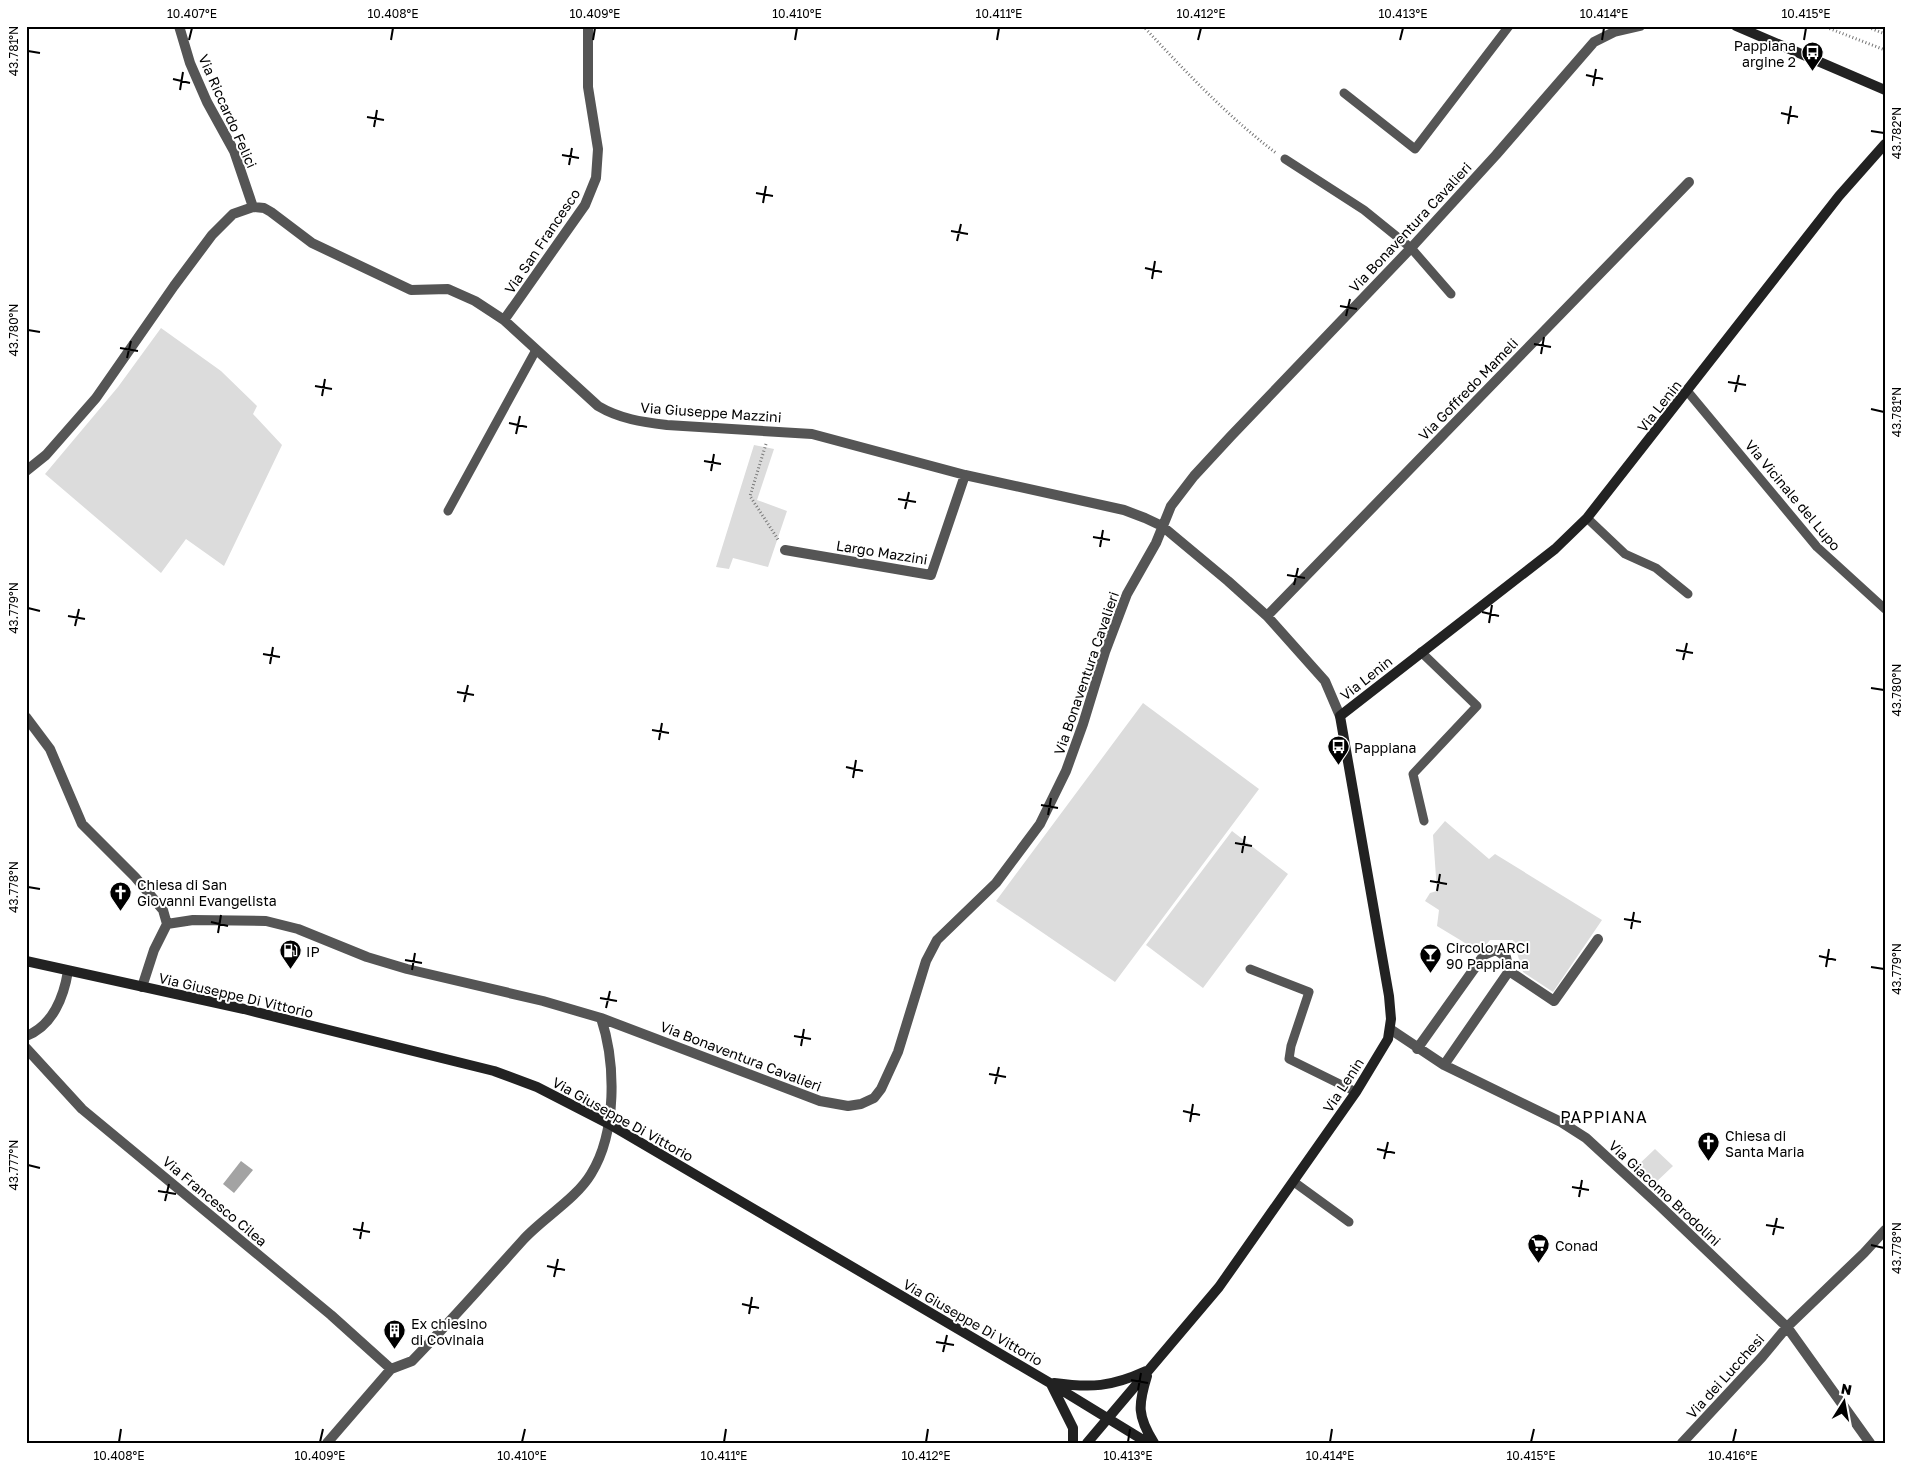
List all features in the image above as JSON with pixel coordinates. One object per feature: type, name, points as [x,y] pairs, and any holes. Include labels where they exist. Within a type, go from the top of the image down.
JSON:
[{"type":"street","name":"Via Riccardo Felici","points":[[179,26],[190,64],[207,102],[234,151],[253,207]]},
{"type":"street","name":"Via San Francesco","points":[[504,320],[581,212],[596,178],[598,149],[588,87],[588,26]]},
{"type":"street","name":"Via Bonaventura Cavalieri","points":[[167,924],[192,920],[266,921],[298,929],[367,957],[407,969],[543,1001],[601,1018],[820,1101],[848,1106],[861,1104],[874,1098],[890,1073],[926,962],[937,940],[996,883],[1040,824],[1066,771],[1083,724],[1105,652],[1127,594],[1156,543],[1171,506],[1194,476],[1411,248],[1496,155],[1594,42],[1614,32],[1640,26]]},
{"type":"street","points":[[1736,26],[1885,90]]},
{"type":"street","name":"Via Lenin","points":[[1087,1443],[1109,1420],[1219,1287],[1294,1182],[1384,1048],[1390,1029],[1389,996],[1340,716],[1555,549],[1587,518],[1688,392],[1840,196],[1885,144]]},
{"type":"street","name":"Via Goffredo Mameli","points":[[1267,616],[1689,182]]},
{"type":"street","name":"Via Giuseppe Mazzini","points":[[253,207],[271,212],[312,242],[412,290],[448,289],[462,294],[504,320],[598,406],[613,414],[644,423],[812,434],[965,475],[1124,510],[1162,526],[1228,580],[1267,616],[1325,681],[1340,716]]},
{"type":"street","points":[[26,471],[46,455],[100,393],[174,286],[212,235],[233,214],[253,207]]},
{"type":"street","name":"Largo Mazzini","points":[[785,550],[931,575],[965,475]]},
{"type":"street","points":[[26,717],[50,750],[82,824],[135,877],[163,910],[167,924],[154,950],[142,987]]},
{"type":"street","points":[[1417,1049],[1484,954],[1496,950],[1506,957],[1509,970],[1554,1001],[1598,940]]},
{"type":"street","name":"Via Giuseppe Di Vittorio","points":[[26,961],[244,1009],[494,1070],[537,1087],[608,1124],[1050,1383],[1148,1443]]},
{"type":"street","points":[[1444,1066],[1509,970]]},
{"type":"street","points":[[26,1036],[38,1029],[57,1007],[65,987],[68,971]]},
{"type":"street","points":[[327,1443],[391,1369],[412,1361],[532,1230],[576,1192],[591,1174],[608,1124],[612,1065],[607,1037],[601,1018]]},
{"type":"street","name":"Via Giacomo Brodolini","points":[[1390,1029],[1444,1066],[1561,1122],[1586,1138],[1787,1327],[1870,1443]]},
{"type":"street","name":"Via Francesco Cilea","points":[[26,1048],[82,1108],[330,1315],[391,1369]]},
{"type":"street","points":[[1787,1327],[1864,1253],[1885,1230]]},
{"type":"street","name":"Via dei Lucchesi","points":[[1682,1443],[1762,1357],[1787,1327]]},
{"type":"street","name":"Via Lenin","points":[[1050,1383],[1100,1387],[1126,1380],[1149,1370]]},
{"type":"street","name":"Via Lenin","points":[[1149,1370],[1140,1407],[1141,1419],[1154,1443]]},
{"type":"street","points":[[1050,1383],[1073,1428],[1073,1443]]},
{"type":"lane","points":[[1344,93],[1415,149],[1509,26]]},
{"type":"lane","points":[[1284,160],[1364,210],[1411,248],[1451,294]]},
{"type":"lane","points":[[448,511],[536,350]]},
{"type":"lane","name":"Via Vicinale del Lupo","points":[[1688,392],[1818,547],[1885,610]]},
{"type":"lane","points":[[1587,518],[1625,554],[1656,568],[1688,594]]},
{"type":"lane","points":[[1421,652],[1478,706],[1413,774],[1424,821]]},
{"type":"lane","points":[[1250,969],[1309,992],[1291,1046],[1289,1059],[1356,1092]]},
{"type":"lane","points":[[1294,1182],[1349,1222]]},
{"type":"path","points":[[1143,26],[1208,93],[1256,138],[1284,160]]},
{"type":"path","points":[[1823,26],[1885,50]]},
{"type":"path","points":[[1866,26],[1885,34]]},
{"type":"path","points":[[771,430],[750,496],[785,550]]},
{"type":"shaded area","points":[[161,328],[221,371],[257,406],[253,414],[282,445],[224,566],[186,539],[161,573],[45,474],[118,387]]},
{"type":"shaded area","points":[[754,445],[774,449],[757,500],[787,511],[768,567],[733,558],[729,569],[716,567]]},
{"type":"shaded area","points":[[1143,703],[1259,789],[1115,982],[996,901]]},
{"type":"shaded area","points":[[1445,821],[1489,859],[1495,854],[1602,920],[1553,992],[1523,972],[1513,940],[1490,940],[1480,952],[1437,926],[1439,910],[1425,901],[1430,893],[1437,891],[1433,835]]},
{"type":"shaded area","points":[[1232,831],[1288,874],[1203,988],[1146,945]]},
{"type":"shaded area","points":[[1655,1149],[1673,1166],[1653,1185],[1635,1168]]},
{"type":"shaded area","points":[[241,1161],[253,1170],[234,1193],[223,1184]]},
{"type":"place","name":"Pappiana argine 2","points":[[1812,72]]},
{"type":"place","name":"Pappiana","points":[[1338,766]]},
{"type":"place","name":"Chiesa di San Giovanni Evangelista","points":[[121,911]]},
{"type":"place","name":"IP","points":[[290,970]]},
{"type":"place","name":"Circolo ARCI 90 Pappiana","points":[[1430,974]]},
{"type":"place","name":"Chiesa di Santa Maria","points":[[1709,1162]]},
{"type":"place","name":"Conad","points":[[1539,1264]]},
{"type":"place","name":"Ex chiesino di Covinaia","points":[[395,1350]]},
{"type":"district","name":"PAPPIANA","points":[[1604,1117]]}]
